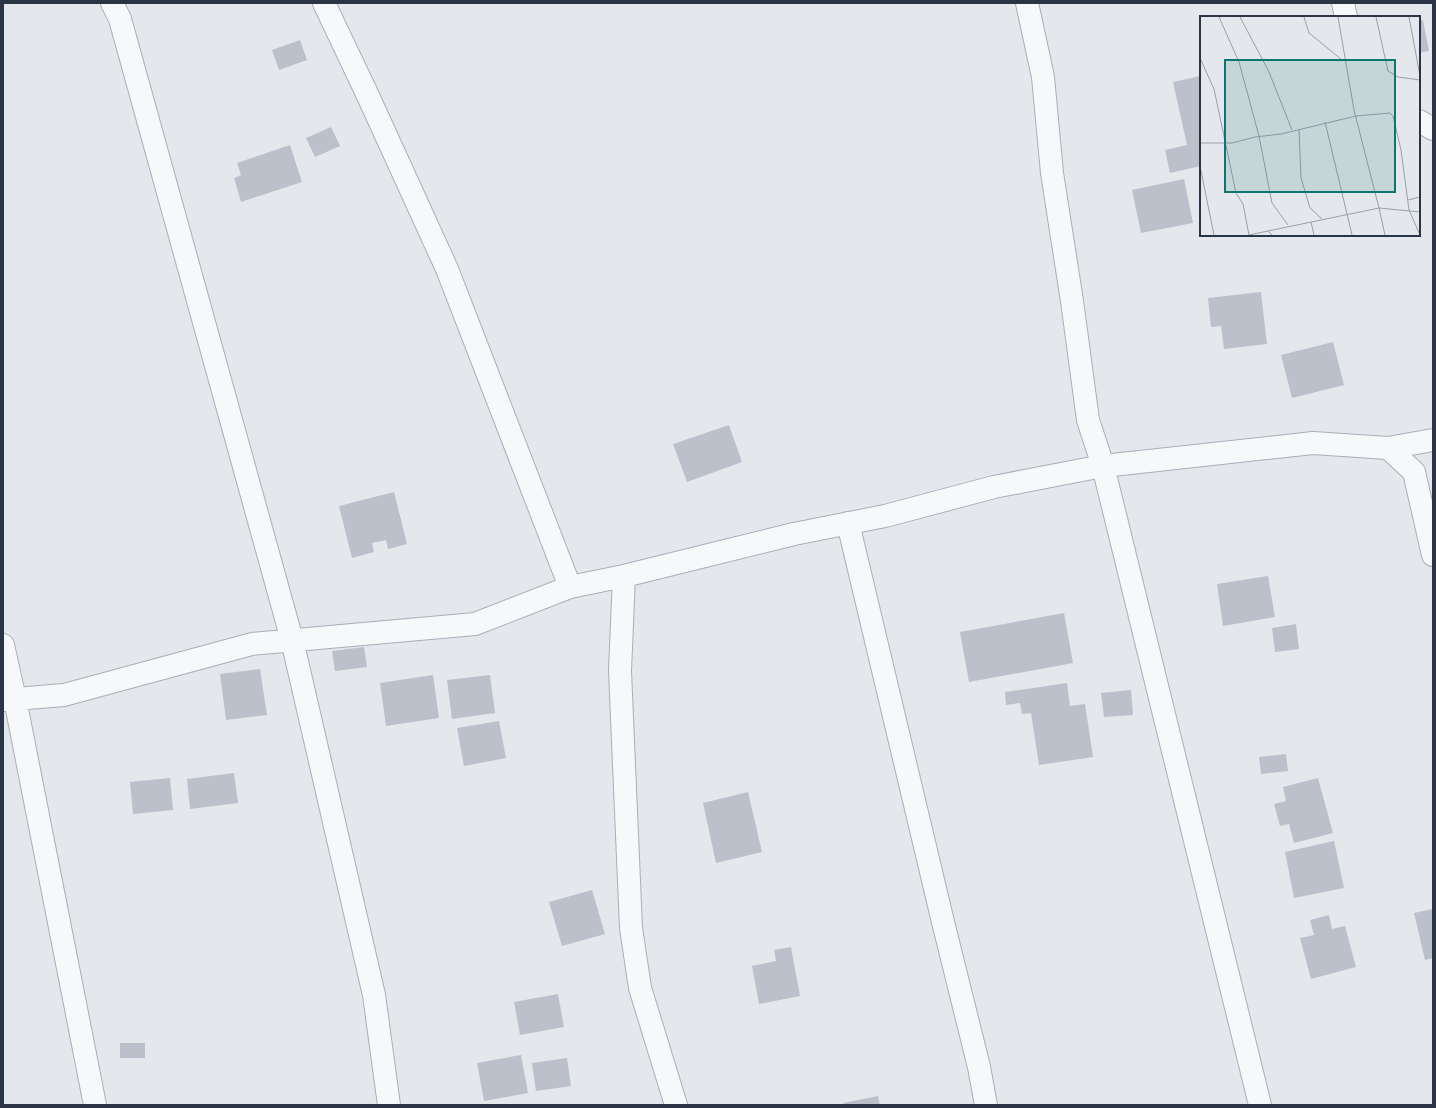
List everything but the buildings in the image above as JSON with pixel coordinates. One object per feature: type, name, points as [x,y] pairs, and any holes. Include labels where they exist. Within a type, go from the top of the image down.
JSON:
[{"type":"street","points":[[112,3],[120,19],[292,640],[374,995],[389,1105]]},
{"type":"street","points":[[324,3],[447,269],[570,587]]},
{"type":"street","points":[[1343,3],[1346,16]]},
{"type":"street","points":[[1024,4],[1043,77],[1052,173],[1072,300],[1088,420],[1103,466],[1260,1105]]},
{"type":"street","points":[[1420,122],[1433,129]]},
{"type":"street","points":[[9,699],[64,695],[252,644],[475,624],[570,587],[624,576],[794,534],[885,516],[994,487],[1103,466],[1313,443],[1388,448],[1433,440]]},
{"type":"street","points":[[1388,448],[1414,472],[1433,555]]},
{"type":"street","points":[[848,523],[942,922],[979,1067],[986,1105]]},
{"type":"street","points":[[624,576],[620,671],[631,928],[640,988],[676,1105]]},
{"type":"street","points":[[3,645],[9,699],[95,1105]]}]
